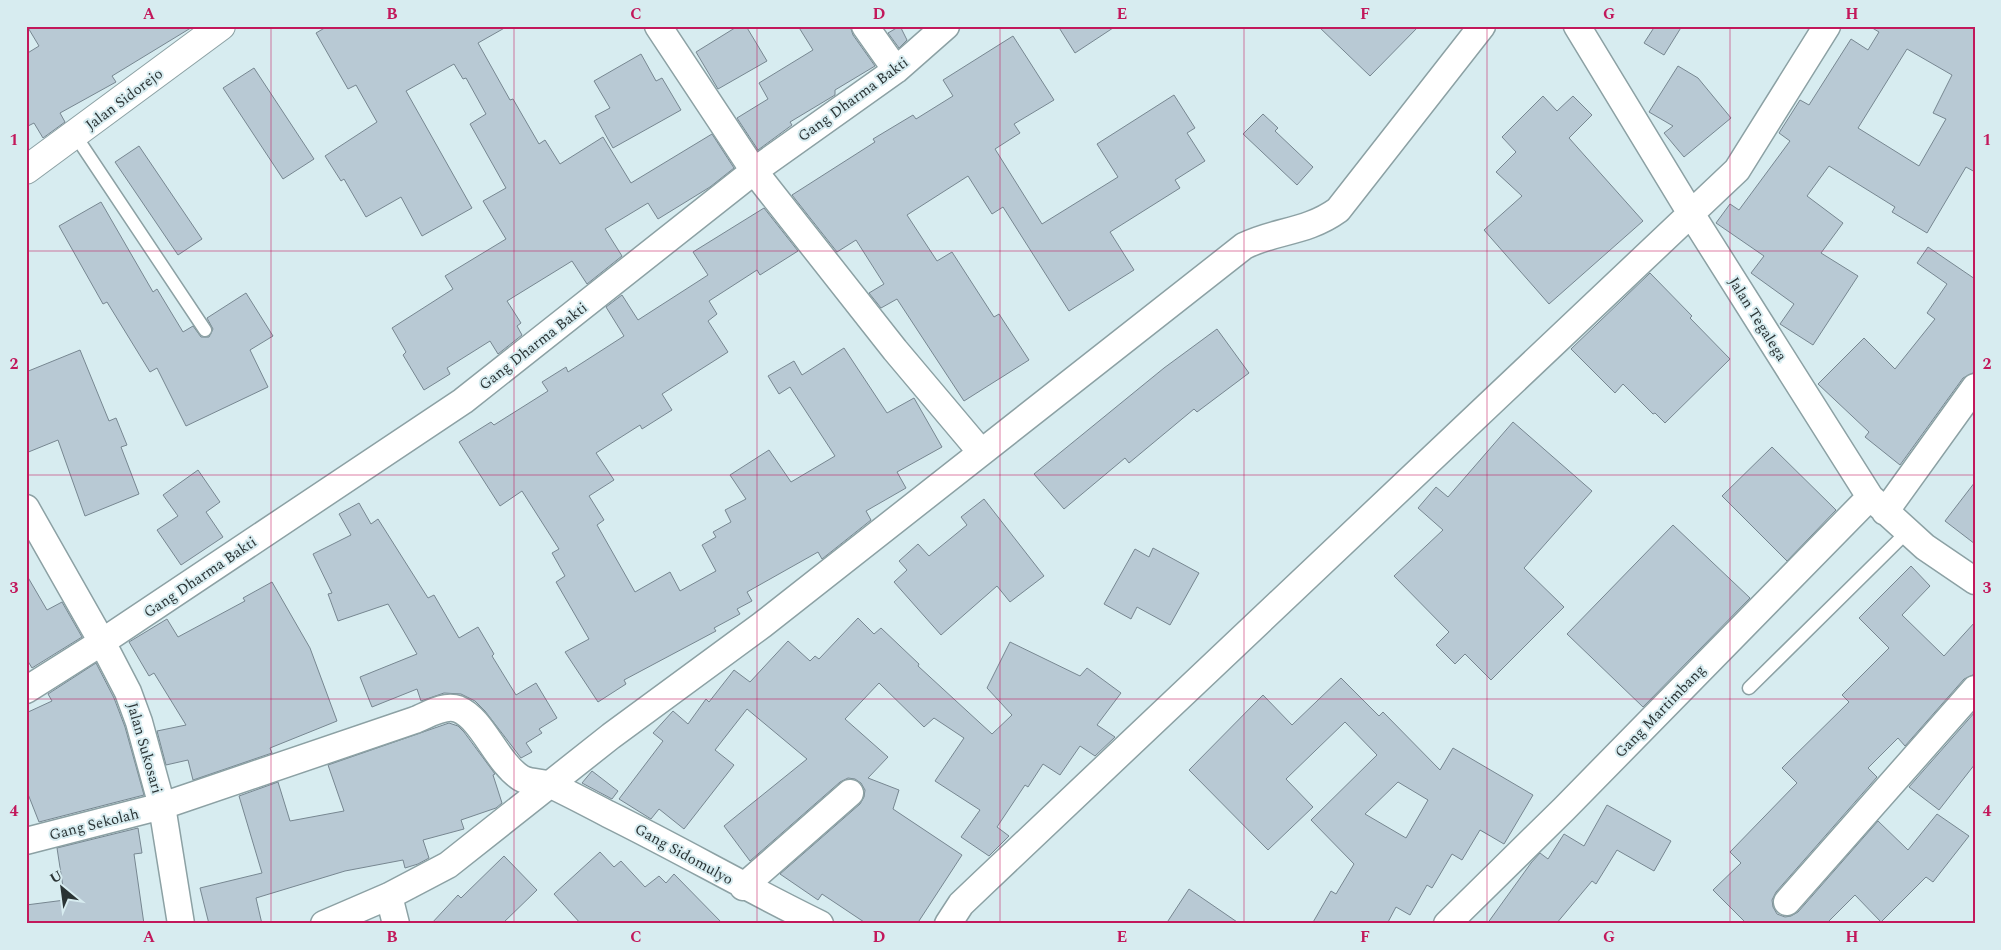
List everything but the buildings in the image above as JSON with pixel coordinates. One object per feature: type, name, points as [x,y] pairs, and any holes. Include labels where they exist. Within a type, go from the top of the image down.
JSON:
[{"type":"street","name":"Jalan Sidorejo","points":[[26,170],[221,26]]},
{"type":"street","points":[[658,26],[754,171],[895,350],[981,452]]},
{"type":"street","points":[[865,26],[896,70]]},
{"type":"street","name":"Gang Dharma Bakti","points":[[26,690],[102,642],[463,401],[754,171],[896,70],[946,26]]},
{"type":"street","points":[[324,924],[389,896],[448,865],[548,784],[762,625],[1244,246],[1313,226],[1338,210],[1355,192],[1482,26]]},
{"type":"street","name":"Jalan Tegalega","points":[[1577,26],[1690,212],[1878,504],[1947,563],[1975,581]]},
{"type":"street","points":[[948,924],[961,904],[1690,212],[1737,170],[1828,26]]},
{"type":"street","name":"Gang Martimbang","points":[[1447,924],[1878,504],[1975,387]]},
{"type":"street","name":"Jalan Sukosari","points":[[26,508],[102,642],[128,692],[139,722],[162,806],[181,924]]},
{"type":"street","points":[[1787,902],[1975,689]]},
{"type":"street","name":"Gang Sidomulyo","points":[[162,806],[447,708],[457,709],[469,715],[483,732],[496,754],[522,778],[548,784],[672,846],[743,887],[820,924]]},
{"type":"street","points":[[743,887],[850,793]]},
{"type":"street","name":"Gang Sekolah","points":[[26,841],[162,806]]},
{"type":"street","points":[[389,896],[396,924]]},
{"type":"lane","points":[[75,135],[204,330]]},
{"type":"lane","points":[[1749,688],[1908,530]]}]
